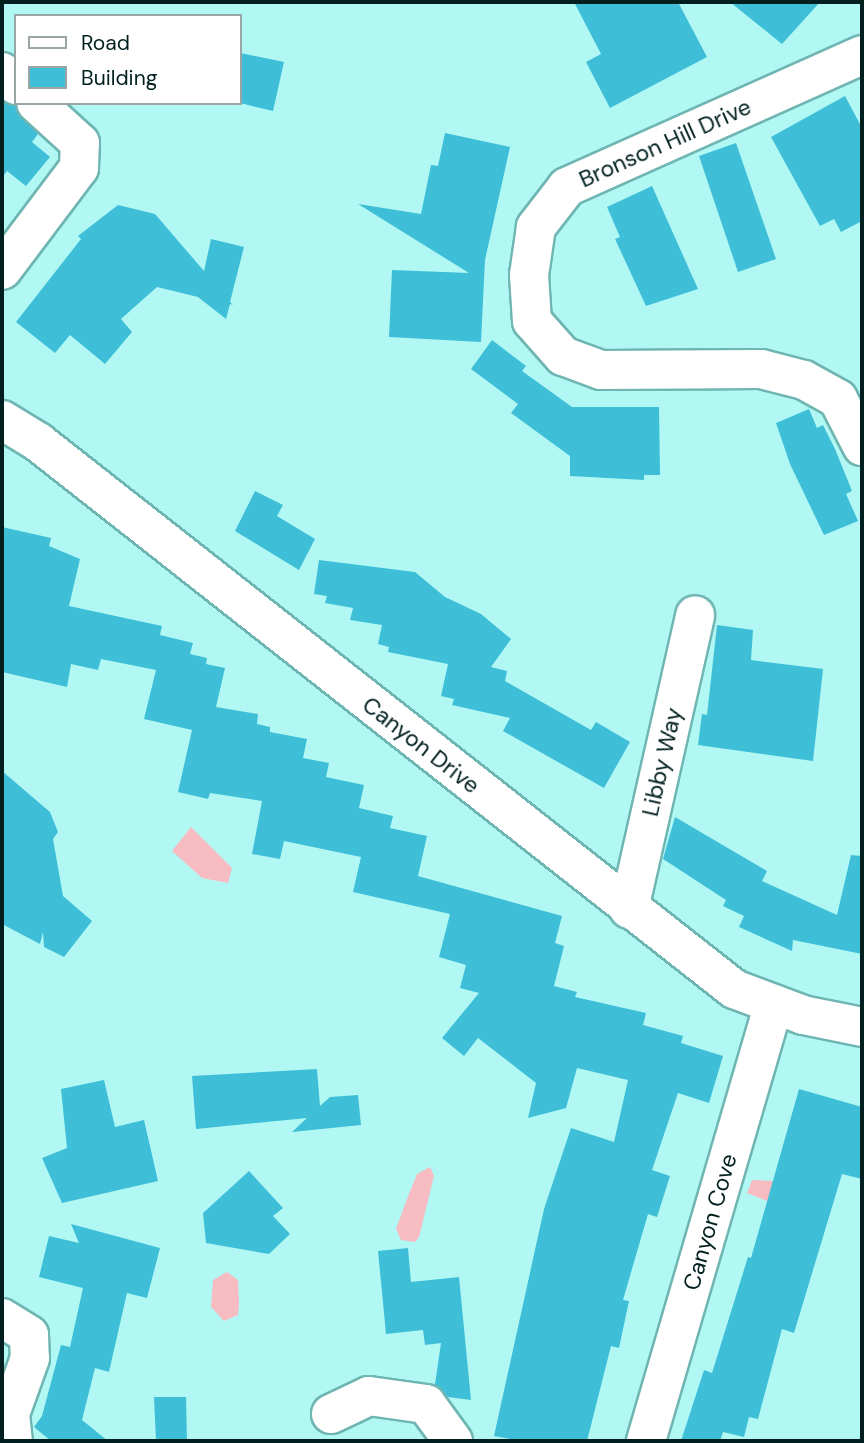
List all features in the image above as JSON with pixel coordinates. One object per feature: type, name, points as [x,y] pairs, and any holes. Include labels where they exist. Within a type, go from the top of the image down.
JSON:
[{"type":"street","name":"Bronson Hill Drive","points":[[862,55],[567,187],[536,227],[528,275],[532,321],[563,356],[601,370],[761,369],[804,380],[838,399],[862,446]]},
{"type":"street","points":[[2,271],[79,168],[80,143],[38,105]]},
{"type":"street","name":"Canyon Drive","points":[[2,420],[49,451],[734,989],[803,1015],[862,1027]]},
{"type":"street","name":"Libby Way","points":[[629,909],[695,615]]},
{"type":"street","name":"Canyon Cove","points":[[646,1441],[774,1004]]},
{"type":"street","points":[[2,1318],[29,1335],[30,1358],[10,1414],[13,1441]]},
{"type":"street","points":[[331,1414],[369,1396],[426,1404],[453,1441]]},
{"type":"shaded area","points":[[191,827],[232,868],[228,883],[202,878],[172,851]]},
{"type":"shaded area","points":[[430,1167],[434,1176],[419,1237],[415,1242],[401,1240],[396,1229],[407,1199],[417,1174]]},
{"type":"shaded area","points":[[752,1180],[773,1181],[799,1214],[747,1193]]},
{"type":"shaded area","points":[[227,1272],[238,1280],[239,1304],[238,1315],[224,1321],[211,1307],[213,1280]]},
{"type":"building","points":[[574,2],[678,2],[707,57],[610,108],[586,62],[601,54]]},
{"type":"building","points":[[730,2],[820,2],[782,44]]},
{"type":"building","points":[[242,53],[284,62],[273,111],[242,103]]},
{"type":"building","points":[[845,96],[862,128],[862,221],[841,232],[834,219],[820,226],[771,137]]},
{"type":"building","points":[[2,101],[15,106],[38,134],[32,142],[50,157],[26,186],[7,171],[2,178]]},
{"type":"building","points":[[445,133],[510,147],[485,260],[481,342],[389,337],[392,270],[469,273],[358,204],[421,214],[431,165],[438,166]]},
{"type":"building","points":[[736,143],[776,259],[738,272],[699,156]]},
{"type":"building","points":[[652,186],[698,289],[646,306],[615,239],[620,237],[607,207]]},
{"type":"building","points":[[118,205],[155,214],[204,271],[211,239],[244,247],[230,302],[233,305],[230,304],[226,319],[198,297],[157,287],[121,319],[132,332],[105,364],[70,335],[55,353],[16,322],[81,239],[78,236]]},
{"type":"building","points":[[492,340],[526,366],[522,371],[572,407],[659,407],[660,475],[644,475],[644,480],[570,476],[570,456],[511,413],[518,404],[471,369]]},
{"type":"building","points":[[809,409],[817,428],[823,425],[835,449],[852,491],[846,494],[858,521],[824,535],[790,464],[776,423]]},
{"type":"building","points":[[255,491],[283,505],[277,516],[315,539],[299,570],[235,531]]},
{"type":"building","points":[[2,527],[51,538],[49,546],[80,559],[69,606],[162,626],[160,635],[193,643],[190,654],[207,658],[206,664],[225,668],[216,707],[258,714],[257,724],[270,727],[270,732],[307,739],[303,758],[329,763],[326,777],[364,785],[359,808],[393,816],[390,828],[427,836],[418,876],[562,916],[555,943],[564,946],[554,986],[577,992],[575,997],[646,1013],[643,1025],[683,1036],[681,1043],[723,1056],[709,1103],[678,1093],[652,1170],[670,1176],[657,1217],[648,1214],[623,1300],[629,1301],[619,1348],[611,1346],[587,1441],[520,1441],[494,1436],[544,1209],[571,1128],[614,1142],[628,1080],[577,1068],[566,1108],[528,1118],[536,1083],[478,1038],[464,1056],[442,1038],[479,993],[460,988],[466,965],[439,957],[450,914],[353,892],[361,857],[284,841],[280,859],[252,854],[262,801],[210,793],[208,799],[178,792],[192,730],[144,719],[156,670],[101,659],[98,670],[71,664],[67,687],[2,672]]},
{"type":"building","points":[[319,560],[415,572],[445,597],[481,614],[511,639],[491,667],[507,671],[505,681],[591,730],[596,722],[630,742],[604,788],[503,731],[510,718],[452,705],[454,699],[441,696],[448,664],[388,652],[389,647],[378,644],[382,625],[350,620],[353,608],[325,603],[327,596],[314,594]]},
{"type":"building","points":[[717,625],[753,630],[751,660],[823,669],[813,761],[698,745],[702,714],[707,715]]},
{"type":"building","points":[[2,771],[50,812],[58,832],[53,839],[63,896],[92,921],[64,957],[44,947],[43,932],[40,944],[2,924]]},
{"type":"building","points":[[675,817],[767,871],[762,881],[837,915],[851,855],[862,856],[862,954],[793,940],[792,951],[739,927],[744,916],[723,906],[726,900],[663,859]]},
{"type":"building","points":[[317,1069],[320,1106],[330,1097],[358,1095],[361,1125],[292,1132],[307,1118],[196,1129],[192,1076]]},
{"type":"building","points":[[104,1080],[115,1127],[144,1120],[158,1181],[62,1203],[42,1158],[67,1148],[61,1089]]},
{"type":"building","points":[[799,1089],[862,1107],[862,1179],[842,1174],[794,1333],[782,1329],[758,1419],[749,1417],[744,1437],[723,1432],[720,1441],[681,1441],[704,1370],[712,1373],[748,1257],[751,1258]]},
{"type":"building","points":[[249,1171],[283,1208],[273,1216],[290,1234],[269,1254],[206,1243],[203,1213]]},
{"type":"building","points":[[71,1224],[160,1248],[147,1298],[127,1293],[109,1372],[95,1368],[82,1420],[108,1441],[51,1441],[34,1427],[42,1416],[61,1345],[70,1347],[83,1288],[39,1277],[49,1236],[79,1243]]},
{"type":"building","points":[[408,1248],[411,1282],[459,1277],[471,1400],[448,1397],[435,1384],[441,1343],[425,1345],[423,1330],[386,1334],[378,1251]]},
{"type":"building","points":[[154,1397],[186,1397],[187,1441],[156,1441]]}]
